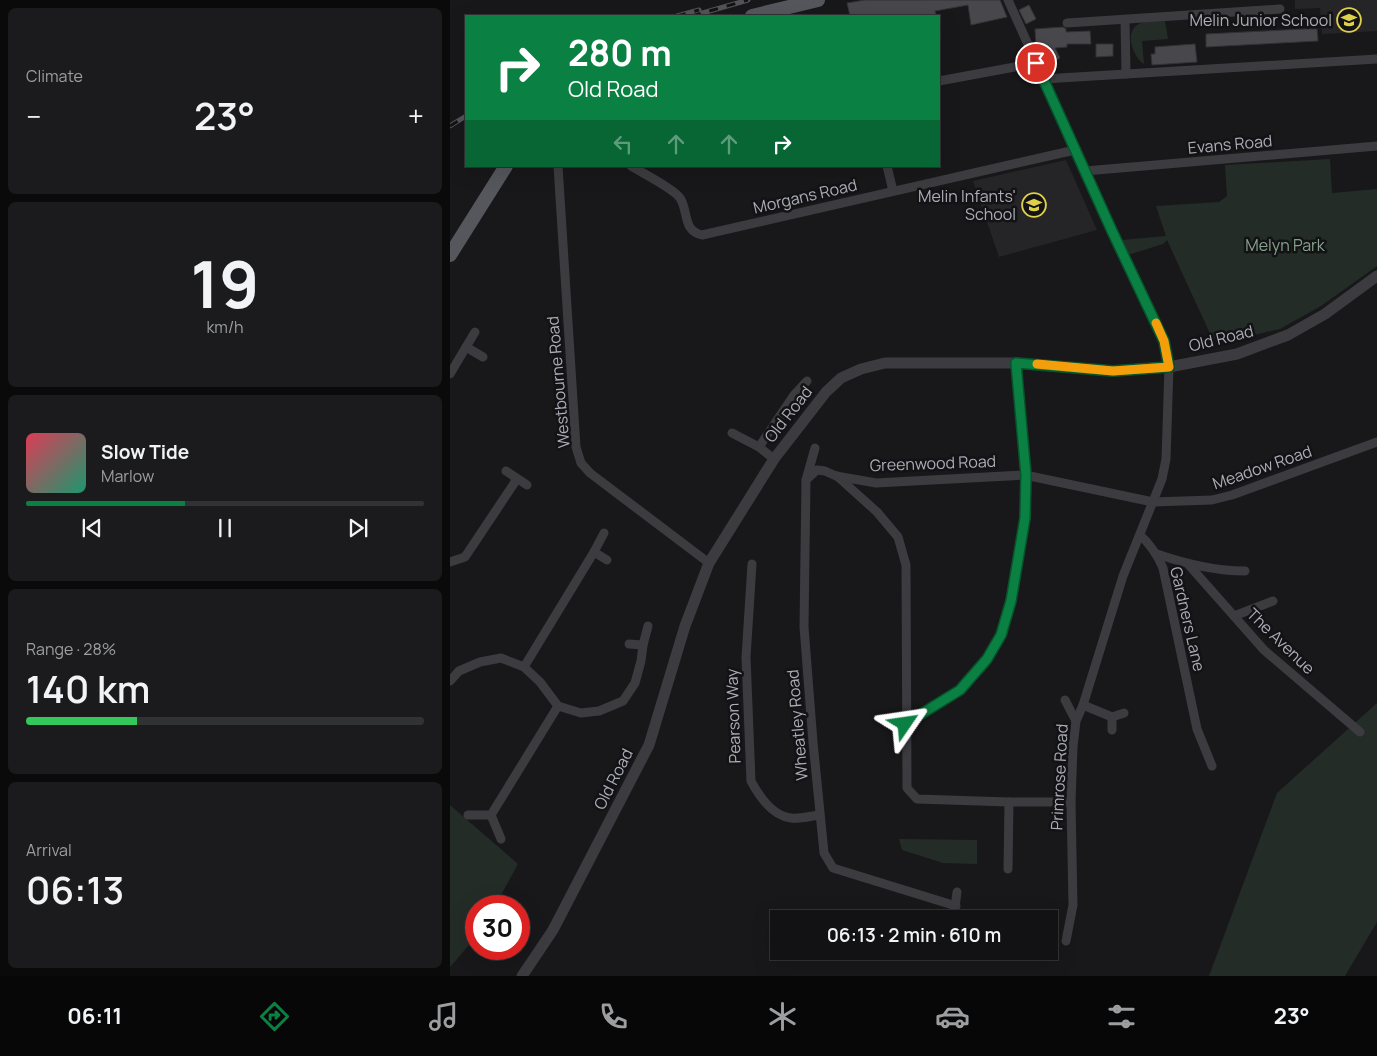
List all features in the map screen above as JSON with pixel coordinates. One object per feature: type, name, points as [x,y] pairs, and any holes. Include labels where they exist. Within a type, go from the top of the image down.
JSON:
[{"type":"main road","points":[[756,15],[818,0]]},
{"type":"main road","points":[[450,255],[505,167]]},
{"type":"street","points":[[1008,0],[1164,341],[1169,367],[1166,459],[1162,479],[1140,535]]},
{"type":"street","points":[[1068,23],[1280,9]]},
{"type":"street","points":[[1125,20],[1126,74]]},
{"type":"street","points":[[1043,79],[1377,59]]},
{"type":"street","points":[[940,81],[1036,63]]},
{"type":"street","name":"Evans Road","points":[[1085,171],[1377,146]]},
{"type":"street","name":"Morgans Road","points":[[633,167],[673,191],[680,198],[690,229],[702,235],[1075,150]]},
{"type":"street","name":"Westbourne Road","points":[[558,167],[576,447],[581,463],[590,473],[709,564]]},
{"type":"street","points":[[888,167],[893,191]]},
{"type":"street","name":"Old Road","points":[[522,976],[553,930],[649,745],[685,626],[709,564],[774,459],[826,392],[841,378],[861,368],[885,363],[1016,363],[1113,371],[1169,367],[1237,354],[1288,335],[1325,314],[1377,276]]},
{"type":"street","points":[[450,374],[475,332]]},
{"type":"street","points":[[466,347],[483,357]]},
{"type":"street","points":[[905,724],[960,690],[987,659],[1001,635],[1011,601],[1025,518],[1026,475],[1016,363]]},
{"type":"street","points":[[758,447],[794,395],[807,381]]},
{"type":"street","points":[[732,433],[758,447],[774,459]]},
{"type":"street","name":"Meadow Road","points":[[1153,502],[1212,500],[1232,496],[1377,442]]},
{"type":"street","name":"Wheatley Road","points":[[816,448],[806,480],[804,627],[819,815],[824,853],[833,868],[955,910],[957,892]]},
{"type":"street","name":"Greenwood Road","points":[[806,480],[816,470],[825,471],[836,476],[876,483],[1026,475],[1153,502]]},
{"type":"street","points":[[506,471],[527,485]]},
{"type":"street","points":[[836,476],[877,512],[898,536],[906,566],[905,724],[907,788],[917,799],[1071,802]]},
{"type":"street","points":[[450,562],[465,557],[516,479]]},
{"type":"street","points":[[524,667],[604,533]]},
{"type":"street","name":"Gardners Lane","points":[[1140,535],[1157,554],[1163,568],[1197,729],[1212,766]]},
{"type":"street","name":"Primrose Road","points":[[1066,941],[1073,905],[1071,802],[1076,721],[1083,705],[1123,576],[1140,535]]},
{"type":"street","points":[[594,552],[606,560]]},
{"type":"street","points":[[1157,554],[1188,564],[1223,571],[1245,571]]},
{"type":"street","name":"Pearson Way","points":[[752,564],[746,656],[751,781],[759,796],[777,813],[791,818],[819,815]]},
{"type":"street","name":"The Avenue","points":[[1188,564],[1264,650],[1360,732]]},
{"type":"street","points":[[1234,616],[1273,601]]},
{"type":"street","points":[[450,681],[459,671],[480,662],[501,658],[524,667],[540,682],[558,706],[581,714],[600,712],[623,702],[634,683],[641,661],[648,626]]},
{"type":"street","points":[[629,644],[643,645]]},
{"type":"street","points":[[1065,700],[1076,721]]},
{"type":"street","points":[[1083,705],[1112,717],[1124,713]]},
{"type":"street","points":[[492,815],[558,706]]},
{"type":"street","points":[[1112,717],[1112,730]]},
{"type":"street","points":[[1008,869],[1009,802]]},
{"type":"street","points":[[468,815],[492,815]]},
{"type":"street","points":[[492,815],[501,840]]},
{"type":"shaded area","name":"Melin Junior School","points":[[1295,0],[1377,0],[1377,31],[1322,34],[1320,8],[1295,9]]},
{"type":"shaded area","name":"Melin Infants' School","points":[[1066,160],[1097,230],[999,257],[973,181]]},
{"type":"green space","points":[[1165,21],[1168,39],[1142,41],[1144,64],[1137,57],[1132,46],[1131,34],[1133,29],[1143,22]]},
{"type":"green space","name":"Melyn Park","points":[[1330,159],[1332,193],[1377,189],[1377,266],[1321,306],[1280,329],[1249,336],[1217,340],[1212,338],[1167,240],[1163,244],[1128,255],[1122,240],[1166,236],[1156,206],[1219,202],[1227,196],[1225,165]]},
{"type":"green space","points":[[1377,703],[1377,922],[1345,976],[1209,976],[1277,793]]},
{"type":"green space","points":[[450,805],[518,864],[501,895],[465,895],[465,950],[450,967]]},
{"type":"green space","points":[[899,839],[977,840],[977,864],[943,863],[902,850]]},
{"type":"building","points":[[865,0],[1000,0],[1007,17],[971,25],[968,5],[935,11],[936,15],[850,15],[847,3]]},
{"type":"building","points":[[1029,5],[1036,19],[1026,24],[1019,10]]},
{"type":"building","points":[[1063,27],[1066,29],[1066,32],[1090,31],[1091,44],[1067,44],[1067,47],[1055,48],[1060,58],[1055,61],[1057,65],[1046,70],[1036,47],[1035,29]]},
{"type":"building","points":[[1317,29],[1318,41],[1206,47],[1206,34]]},
{"type":"building","points":[[1096,44],[1113,44],[1113,56],[1096,57]]},
{"type":"building","points":[[1195,44],[1197,62],[1152,65],[1151,54],[1155,54],[1155,47]]},
{"type":"railway","points":[[696,15],[748,0]]},
{"type":"railway","points":[[681,15],[699,10]]},
{"type":"railway","points":[[450,126],[465,117]]},
{"type":"slow traffic","points":[[1037,364],[1113,371],[1169,367],[1164,341],[1156,323]]},
{"type":"place","name":"Melin Junior School","points":[[1349,20]]},
{"type":"place","name":"Melin Infants' School","points":[[1034,205]]},
{"type":"route","points":[[905,724],[960,690],[987,659],[1001,635],[1011,601],[1025,518],[1026,475],[1016,363],[1113,371],[1169,367],[1164,341],[1036,63]]}]
